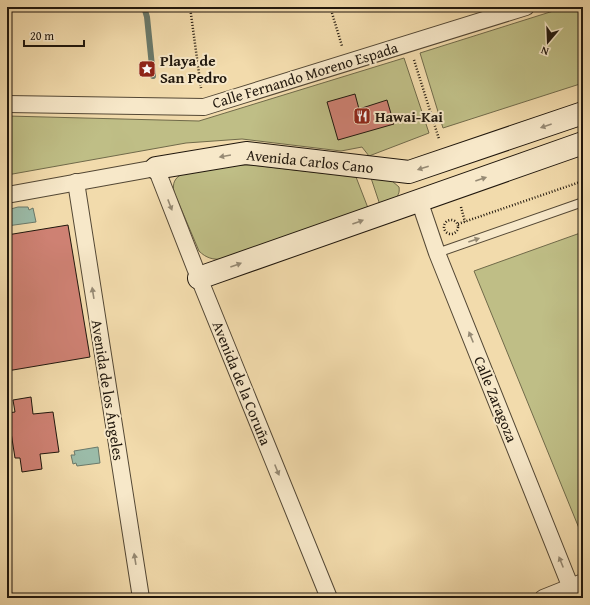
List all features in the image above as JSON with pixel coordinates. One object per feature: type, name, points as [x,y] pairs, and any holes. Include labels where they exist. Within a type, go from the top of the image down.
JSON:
[{"type":"street","name":"Calle Fernando Moreno Espada","points":[[7,104],[204,107],[526,7]]},
{"type":"street","name":"Avenida Carlos Cano","points":[[7,195],[246,153],[409,172],[583,113]]},
{"type":"street","points":[[199,278],[583,143]]},
{"type":"street","name":"Avenida de la Coruña","points":[[156,168],[329,598]]},
{"type":"street","name":"Avenida de los Ángeles","points":[[76,182],[141,598]]},
{"type":"street","name":"Calle Zaragoza","points":[[420,200],[437,253],[576,589]]},
{"type":"street","points":[[543,598],[576,589]]},
{"type":"lane","points":[[437,253],[583,202]]},
{"type":"path","points":[[190,7],[204,107]]},
{"type":"path","points":[[409,44],[446,160]]},
{"type":"path","points":[[458,224],[583,181]]},
{"type":"path","points":[[454,188],[465,222]]},
{"type":"path","points":[[451,219],[458,224],[457,230],[453,234],[445,231],[444,225],[446,221],[451,219]]},
{"type":"shaded area","points":[[566,7],[583,7],[583,83],[443,128],[420,53]]},
{"type":"shaded area","points":[[404,58],[429,133],[369,156],[362,147],[341,151],[242,139],[186,143],[7,175],[7,116],[199,121]]},
{"type":"shaded area","points":[[236,165],[252,165],[356,177],[368,208],[223,259],[210,258],[199,251],[174,192],[174,183],[182,174]]},
{"type":"shaded area","points":[[371,178],[392,181],[399,187],[397,197],[380,205]]},
{"type":"shaded area","points":[[18,207],[28,207],[29,210],[33,208],[36,222],[7,226],[7,210]]},
{"type":"shaded area","points":[[583,232],[583,538],[474,271]]},
{"type":"shaded area","points":[[98,447],[100,463],[77,466],[76,463],[73,464],[71,455],[75,455],[74,451]]},
{"type":"building","name":"Hawai-Kai","points":[[355,94],[359,109],[387,100],[394,124],[338,140],[327,102]]},
{"type":"building","points":[[68,225],[90,357],[7,371],[7,235]]},
{"type":"building","points":[[31,397],[33,414],[53,412],[59,452],[40,454],[42,469],[22,472],[20,458],[15,458],[8,413],[15,412],[13,400]]},
{"type":"waterway","points":[[144,7],[147,17],[153,76]]},
{"type":"place","name":"Playa de San Pedro","points":[[147,69]]},
{"type":"place","name":"Hawai-Kai","points":[[362,116]]}]
